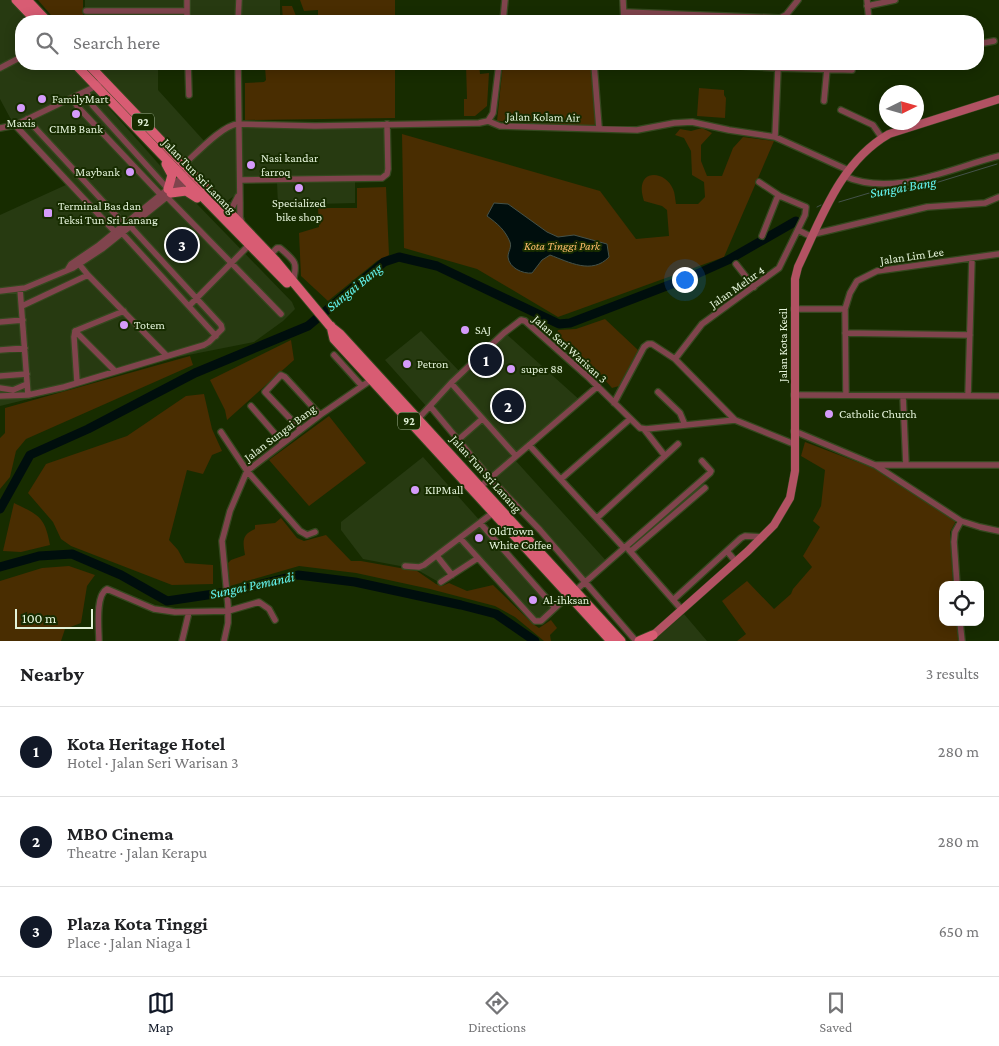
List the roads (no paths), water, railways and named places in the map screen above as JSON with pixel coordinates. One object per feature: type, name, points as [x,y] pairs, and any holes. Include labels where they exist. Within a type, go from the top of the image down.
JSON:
[{"type":"main road","points":[[16,0],[30,15]]},
{"type":"main road","points":[[27,0],[41,15]]},
{"type":"main road","name":"Jalan Tun Sri Lanang","points":[[83,70],[99,82],[186,173],[226,221],[249,245],[300,296],[308,301]]},
{"type":"main road","name":"Jalan Tun Sri Lanang","points":[[92,70],[99,82],[157,150],[216,199],[270,255],[330,326],[340,334],[480,487],[496,510]]},
{"type":"main road","points":[[157,150],[172,173],[172,180],[167,193]]},
{"type":"main road","points":[[167,193],[183,190],[189,192],[217,218],[226,221]]},
{"type":"main road","name":"Jalan Tun Sri Lanang","points":[[330,326],[334,339],[371,380],[619,641]]},
{"type":"main road","points":[[638,641],[650,639]]},
{"type":"street","points":[[187,0],[187,15]]},
{"type":"street","points":[[238,15],[239,0]]},
{"type":"street","points":[[504,15],[505,0]]},
{"type":"street","points":[[623,0],[624,12],[684,15]]},
{"type":"street","points":[[786,15],[798,0]]},
{"type":"street","points":[[867,3],[895,0]]},
{"type":"street","points":[[86,11],[187,11]]},
{"type":"street","points":[[984,43],[994,41]]},
{"type":"street","points":[[1,66],[15,60]]},
{"type":"street","points":[[188,70],[189,95]]},
{"type":"street","points":[[238,70],[240,217],[246,230]]},
{"type":"street","points":[[488,121],[493,113],[498,70]]},
{"type":"street","points":[[594,70],[599,128]]},
{"type":"street","points":[[775,137],[778,70]]},
{"type":"street","points":[[824,101],[827,70]]},
{"type":"street","points":[[0,128],[15,125],[86,91],[99,82]]},
{"type":"street","points":[[86,91],[93,106],[167,193],[281,314]]},
{"type":"street","points":[[72,98],[77,106],[167,193]]},
{"type":"street","name":"Jalan Kota Kecil","points":[[650,639],[763,537],[780,516],[790,498],[794,481],[794,289],[798,267],[836,188],[863,152],[889,134],[999,99]]},
{"type":"street","points":[[841,110],[873,125],[882,138]]},
{"type":"street","points":[[0,396],[28,395],[204,345],[222,330],[222,327],[27,119]]},
{"type":"street","name":"Jalan Kolam Air","points":[[118,232],[167,193],[186,173],[205,144],[228,127],[238,124],[315,126],[479,123],[488,121],[500,126],[637,130],[687,122],[775,137],[846,173],[853,180],[890,184],[932,176],[999,156]]},
{"type":"street","points":[[240,180],[382,178],[387,174],[388,169],[387,124]]},
{"type":"street","points":[[15,125],[216,336]]},
{"type":"street","points":[[759,182],[780,196],[762,236]]},
{"type":"street","points":[[216,199],[231,207],[235,204],[240,193]]},
{"type":"street","name":"Jalan Melur 4","points":[[676,360],[698,327],[779,268],[805,215],[806,208],[780,196]]},
{"type":"street","points":[[798,230],[813,236],[927,207],[984,203],[999,198]]},
{"type":"street","points":[[0,291],[20,289],[80,264],[118,232]]},
{"type":"street","points":[[68,269],[71,264],[118,232]]},
{"type":"street","points":[[189,306],[249,245]]},
{"type":"street","points":[[270,255],[279,247],[296,265],[293,281]]},
{"type":"street","name":"Jalan Lim Lee","points":[[846,395],[845,308],[853,286],[862,278],[872,273],[999,254]]},
{"type":"street","points":[[968,396],[972,258]]},
{"type":"street","points":[[80,264],[88,275],[166,355]]},
{"type":"street","points":[[736,264],[754,287]]},
{"type":"street","points":[[22,306],[88,275]]},
{"type":"street","points":[[20,289],[28,395]]},
{"type":"street","points":[[794,309],[845,308]]},
{"type":"street","points":[[77,382],[74,337],[76,331],[124,311]]},
{"type":"street","points":[[0,322],[23,320]]},
{"type":"street","name":"Jalan Seri Warisan 3","points":[[418,419],[451,383],[510,327],[521,320],[525,321],[598,386],[630,420],[638,427],[644,429],[665,456]]},
{"type":"street","points":[[76,331],[114,370]]},
{"type":"street","points":[[845,334],[970,335]]},
{"type":"street","points":[[614,404],[646,346],[650,344],[676,360],[735,420],[794,444]]},
{"type":"street","points":[[0,350],[25,348]]},
{"type":"street","points":[[334,355],[362,386]]},
{"type":"street","points":[[0,376],[27,374]]},
{"type":"street","points":[[300,430],[265,392],[281,375],[320,415]]},
{"type":"street","name":"Jalan Sungai Bang","points":[[224,641],[228,623],[228,608],[222,541],[230,511],[247,471],[320,415],[371,380]]},
{"type":"street","points":[[451,383],[516,456]]},
{"type":"street","points":[[0,388],[13,390],[27,384]]},
{"type":"street","points":[[480,487],[598,386]]},
{"type":"street","points":[[658,392],[680,413],[685,425]]},
{"type":"street","points":[[794,395],[999,396]]},
{"type":"street","points":[[903,396],[906,464]]},
{"type":"street","points":[[251,406],[283,443]]},
{"type":"street","points":[[430,406],[490,478],[638,641]]},
{"type":"street","points":[[458,440],[482,419]]},
{"type":"street","points":[[561,479],[630,420]]},
{"type":"street","points":[[644,429],[735,420]]},
{"type":"street","points":[[221,432],[247,471],[300,531],[307,535],[315,532]]},
{"type":"street","points":[[794,432],[875,464],[961,521],[999,531]]},
{"type":"street","points":[[597,518],[678,444]]},
{"type":"street","points":[[529,445],[682,610]]},
{"type":"street","points":[[627,549],[710,473],[711,471],[702,461]]},
{"type":"street","points":[[875,464],[999,465]]},
{"type":"street","points":[[460,538],[535,621],[541,621],[572,593],[705,488]]},
{"type":"street","points":[[405,566],[421,567],[496,510]]},
{"type":"street","points":[[957,581],[954,542],[955,532],[961,521]]},
{"type":"street","points":[[480,522],[555,608]]},
{"type":"street","points":[[673,600],[741,538],[745,536],[763,537]]},
{"type":"street","points":[[727,551],[736,562]]},
{"type":"street","points":[[437,556],[452,575]]},
{"type":"street","points":[[441,582],[478,558]]},
{"type":"street","points":[[100,641],[99,612],[101,594],[107,589],[154,609],[189,612],[228,608],[259,602],[269,608],[276,620]]},
{"type":"street","points":[[182,641],[189,612]]},
{"type":"street","points":[[960,626],[962,641]]},
{"type":"waterway","name":"Sungai Bang","points":[[839,202],[876,191],[919,188],[997,164]]},
{"type":"waterway","name":"Sungai Bang","points":[[817,207],[821,205]]},
{"type":"waterway","name":"Sungai Bang","points":[[0,509],[30,455],[88,429],[195,373],[308,326],[384,262],[399,257],[437,266],[559,324],[570,323],[690,277],[728,260],[796,221]]},
{"type":"waterway","name":"Sungai Pemandi","points":[[0,567],[39,556],[72,554],[121,575],[167,601],[234,591],[298,575],[355,582],[496,614],[535,641]]},
{"type":"place","name":"FamilyMart","points":[[42,99]]},
{"type":"place","name":"Maxis","points":[[21,108]]},
{"type":"place","name":"CIMB Bank","points":[[76,114]]},
{"type":"place","name":"Nasi kandar farroq","points":[[251,165]]},
{"type":"place","name":"Maybank","points":[[130,172]]},
{"type":"place","name":"Specialized bike shop","points":[[299,188]]},
{"type":"place","name":"Terminal Bas dan Teksi Tun Sri Lanang","points":[[48,213]]},
{"type":"place","name":"Plaza Kota Tinggi","points":[[182,245]]},
{"type":"place","name":"Totem","points":[[124,325]]},
{"type":"place","name":"SAJ","points":[[465,330]]},
{"type":"place","name":"Kota Heritage Hotel","points":[[486,360]]},
{"type":"place","name":"Petron","points":[[407,364]]},
{"type":"place","name":"super 88","points":[[511,369]]},
{"type":"place","name":"MBO Cinema","points":[[508,406]]},
{"type":"place","name":"Catholic Church","points":[[829,414]]},
{"type":"place","name":"KIPMall","points":[[415,490]]},
{"type":"place","name":"OldTown White Coffee","points":[[479,538]]},
{"type":"place","name":"Al-ihksan","points":[[533,600]]},
{"type":"park label","name":"Kota Tinggi Park","points":[[562,246]]}]
